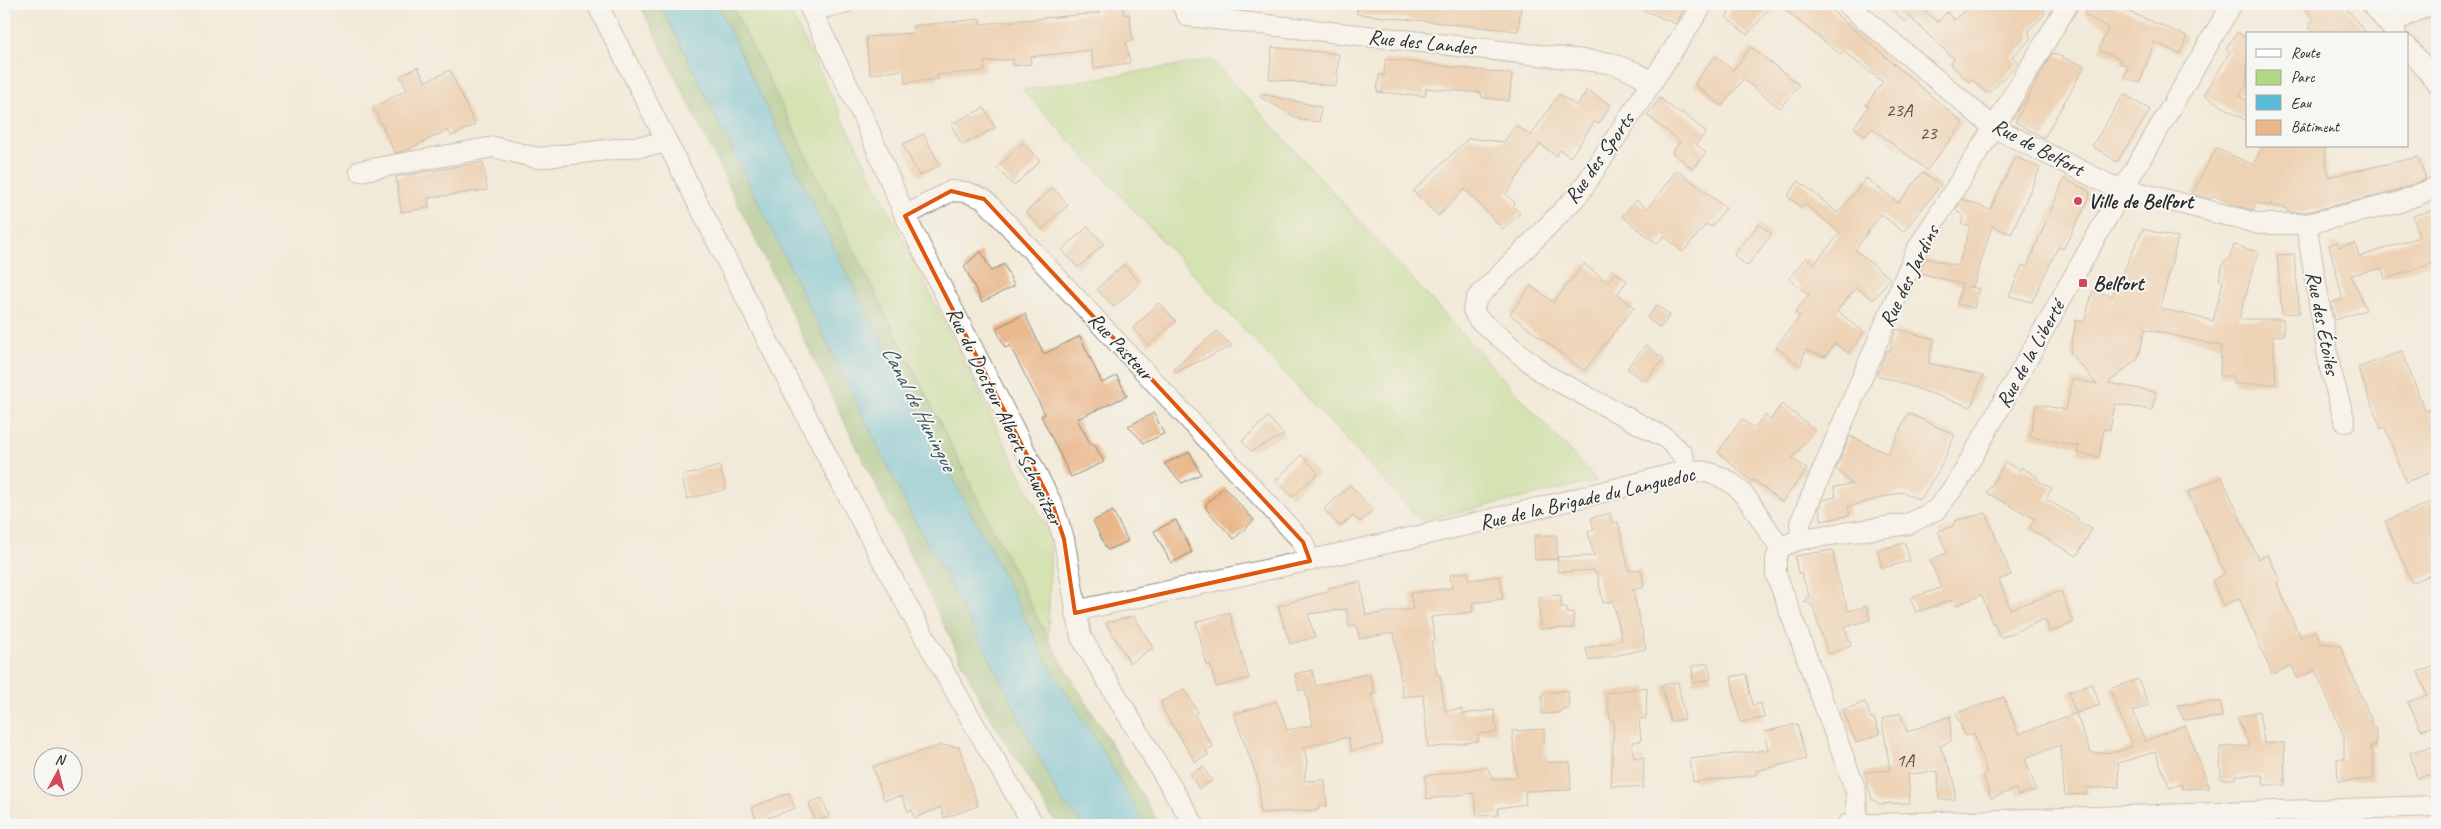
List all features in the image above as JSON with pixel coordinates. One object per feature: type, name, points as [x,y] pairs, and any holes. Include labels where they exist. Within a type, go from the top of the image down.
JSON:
[{"type":"street","points":[[597,4],[822,448],[968,717],[1034,825]]},
{"type":"street","points":[[810,7],[844,4]]},
{"type":"street","name":"Rue des Sports","points":[[1688,470],[1682,454],[1666,438],[1544,374],[1478,320],[1474,310],[1477,298],[1579,194],[1703,4]]},
{"type":"street","name":"Rue de Belfort","points":[[1847,4],[1993,127],[2110,185],[2260,224],[2306,224],[2397,204],[2437,187]]},
{"type":"street","name":"Rue des Jardins","points":[[1801,539],[1800,522],[1917,250],[2068,4]]},
{"type":"street","name":"Rue de la Liberté","points":[[1780,547],[1801,539],[1908,524],[1936,510],[1958,482],[2123,189],[2232,4]]},
{"type":"street","points":[[2372,4],[2393,29],[2432,4]]},
{"type":"street","name":"Rue du Docteur Albert Schweitzer","points":[[810,7],[865,121],[905,216],[1053,506],[1064,539],[1075,613],[1081,637],[1194,825]]},
{"type":"street","name":"Rue des Landes","points":[[1185,10],[1610,63],[1636,72],[1651,82]]},
{"type":"street","points":[[2408,47],[2437,83]]},
{"type":"street","points":[[360,171],[494,148],[537,158],[668,143]]},
{"type":"street","name":"Rue Pasteur","points":[[905,216],[951,191],[966,192],[984,199],[1302,542],[1310,561]]},
{"type":"street","name":"Rue des Étoiles","points":[[2306,224],[2330,368],[2345,422]]},
{"type":"street","name":"Rue de la Brigade du Languedoc","points":[[1075,613],[1089,608],[1310,561],[1525,512],[1688,470],[1708,471],[1727,478],[1742,491],[1780,547]]},
{"type":"street","points":[[1780,547],[1776,559],[1776,574],[1856,791],[1856,825]]},
{"type":"street","points":[[1846,825],[2228,820],[2437,806]]},
{"type":"highlighted area","points":[[951,191],[984,199],[1303,542],[1310,561],[1075,613],[1064,539],[1053,506],[905,216]]},
{"type":"green space","points":[[640,4],[661,4],[909,510],[991,661],[1060,799],[1084,825],[1057,825],[984,707]]},
{"type":"green space","points":[[717,4],[731,4],[1048,639],[1160,825],[1145,825],[1098,743],[1047,663],[848,277]]},
{"type":"green space","points":[[731,4],[786,4],[1051,537],[1048,639]]},
{"type":"green space","points":[[1212,60],[1597,481],[1432,518],[1424,524],[1023,90]]},
{"type":"water","points":[[661,4],[717,4],[848,277],[1047,663],[1098,743],[1145,825],[1084,825],[1060,799],[991,661],[909,510]]},
{"type":"building","points":[[1097,4],[1122,4],[1124,15],[1129,14],[1133,41],[1126,42],[1130,63],[1094,68],[1091,50],[1030,57],[1031,64],[1013,66],[1013,59],[984,62],[985,71],[937,75],[938,79],[905,83],[904,70],[870,74],[866,37],[913,33],[912,26],[980,19],[980,24],[1099,13]]},
{"type":"building","points":[[1357,4],[1489,4],[1521,7],[1518,31],[1357,14]]},
{"type":"building","points":[[1630,4],[1687,4],[1676,24]]},
{"type":"building","points":[[1736,4],[1773,4],[1747,35],[1726,17]]},
{"type":"building","points":[[1778,4],[1824,4],[1963,123],[1927,170],[1872,128],[1865,136],[1854,127],[1868,107],[1866,105],[1883,82],[1843,51],[1840,54]]},
{"type":"building","points":[[1887,4],[1924,4],[1920,7],[1938,22],[1947,12],[1954,20],[1972,4],[2045,4],[2044,15],[2028,31],[2030,40],[2012,57],[2018,63],[1988,94],[1972,79],[1969,82],[1950,64],[1954,59],[1910,17],[1905,22]]},
{"type":"building","points":[[2090,4],[2110,4],[2187,36],[2180,54],[2154,42],[2140,83],[2124,78],[2128,66],[2120,63],[2122,60],[2099,50],[2108,28],[2084,14]]},
{"type":"building","points":[[2301,4],[2343,4],[2365,32],[2313,32],[2308,25],[2314,20]]},
{"type":"building","points":[[2237,32],[2246,38],[2246,86],[2239,96],[2246,100],[2246,120],[2204,95],[2230,52],[2226,49]]},
{"type":"building","points":[[1272,47],[1339,54],[1336,86],[1269,79]]},
{"type":"building","points":[[1751,47],[1799,85],[1780,108],[1743,79],[1722,106],[1694,84],[1715,56],[1733,70]]},
{"type":"building","points":[[2052,53],[2085,66],[2044,138],[2015,122]]},
{"type":"building","points":[[1385,59],[1512,74],[1509,101],[1481,97],[1482,93],[1426,88],[1425,96],[1377,92],[1379,75],[1384,76]]},
{"type":"building","points":[[418,67],[425,82],[450,70],[475,125],[451,136],[448,130],[404,151],[395,153],[373,107],[407,90],[400,76]]},
{"type":"building","points":[[1587,90],[1611,105],[1599,124],[1595,121],[1570,157],[1560,150],[1556,156],[1540,144],[1506,194],[1515,203],[1513,206],[1520,213],[1503,229],[1465,189],[1438,216],[1413,191],[1469,138],[1504,142],[1516,125],[1531,136],[1559,94],[1577,106]]},
{"type":"building","points":[[1262,94],[1321,107],[1319,122],[1301,120],[1260,97]]},
{"type":"building","points":[[2124,94],[2150,110],[2117,162],[2092,146]]},
{"type":"building","points":[[1660,98],[1680,114],[1682,112],[1706,132],[1696,144],[1706,153],[1693,169],[1672,152],[1680,142],[1647,115]]},
{"type":"building","points":[[984,108],[995,128],[962,145],[951,124]]},
{"type":"building","points":[[924,134],[940,166],[919,176],[903,144]]},
{"type":"building","points":[[1023,143],[1040,161],[1014,186],[997,168]]},
{"type":"building","points":[[2216,148],[2253,165],[2262,148],[2324,148],[2328,177],[2418,157],[2426,179],[2393,192],[2306,212],[2287,212],[2287,208],[2272,206],[2271,203],[2270,206],[2256,203],[2253,210],[2233,205],[2213,195],[2211,199],[2192,194]]},
{"type":"building","points":[[2015,157],[2040,168],[2011,234],[1992,226],[1973,287],[1967,286],[1979,289],[1974,308],[1957,304],[1962,284],[1920,273],[1926,258],[1958,266],[1970,227],[1961,224],[1964,216],[1955,210],[1962,199],[1990,210]]},
{"type":"building","points":[[483,162],[487,190],[428,198],[429,208],[401,212],[396,177]]},
{"type":"building","points":[[1677,170],[1726,208],[1711,227],[1706,224],[1683,252],[1664,236],[1657,244],[1622,216],[1636,200],[1647,209]]},
{"type":"building","points":[[1923,172],[1941,185],[1903,232],[1881,214],[1855,250],[1890,278],[1873,300],[1857,287],[1837,311],[1864,332],[1848,353],[1835,343],[1825,357],[1806,350],[1800,366],[1776,347],[1800,316],[1795,312],[1809,295],[1789,279],[1806,257],[1814,264],[1840,233],[1804,203],[1801,207],[1788,197],[1791,191],[1799,181],[1838,213],[1866,178],[1898,203]]},
{"type":"building","points":[[2064,179],[2089,191],[2090,197],[2063,249],[2058,247],[2032,302],[2009,296],[2022,265],[2027,267]]},
{"type":"building","points":[[1053,188],[1068,205],[1042,229],[1026,212]]},
{"type":"building","points":[[2437,209],[2437,262],[2385,279],[2382,268],[2351,275],[2366,310],[2335,320],[2331,303],[2343,299],[2329,245],[2337,242],[2339,247],[2355,243],[2359,257],[2419,237],[2413,216]]},
{"type":"building","points":[[1759,224],[1772,234],[1747,266],[1734,255]]},
{"type":"building","points":[[1088,226],[1104,244],[1078,268],[1062,250]]},
{"type":"building","points":[[2143,229],[2178,238],[2160,308],[2213,321],[2222,287],[2223,281],[2219,279],[2222,268],[2224,261],[2228,261],[2234,245],[2258,252],[2239,319],[2283,319],[2284,335],[2273,336],[2276,384],[2234,384],[2234,376],[2220,376],[2221,346],[2145,329],[2138,359],[2108,383],[2156,392],[2152,410],[2115,404],[2110,430],[2104,429],[2099,457],[2077,453],[2079,446],[2030,437],[2036,404],[2066,410],[2072,379],[2097,384],[2070,353],[2076,320],[2084,322],[2093,291],[2112,296]]},
{"type":"building","points":[[981,251],[991,271],[1004,264],[1014,286],[982,302],[964,266]]},
{"type":"building","points":[[2294,254],[2300,313],[2282,314],[2277,255]]},
{"type":"building","points":[[1124,264],[1140,283],[1114,307],[1097,289]]},
{"type":"building","points":[[1584,264],[1608,282],[1615,272],[1627,281],[1617,294],[1634,307],[1584,371],[1510,314],[1531,286],[1553,302]]},
{"type":"building","points":[[1159,303],[1176,321],[1149,345],[1133,328]]},
{"type":"building","points":[[1657,305],[1670,315],[1660,328],[1647,318]]},
{"type":"building","points":[[1025,314],[1044,354],[1080,336],[1102,383],[1117,376],[1127,396],[1077,419],[1091,445],[1094,444],[1104,462],[1071,477],[1041,416],[1045,414],[1010,346],[1005,348],[996,328]]},
{"type":"building","points":[[1896,329],[1934,339],[1928,363],[1983,376],[1971,407],[1877,375],[1887,350],[1889,352]]},
{"type":"building","points":[[1217,331],[1232,346],[1176,372],[1174,369]]},
{"type":"building","points":[[1646,345],[1664,359],[1646,380],[1640,379],[1627,368]]},
{"type":"building","points":[[2402,351],[2425,411],[2429,409],[2437,432],[2437,470],[2406,482],[2385,427],[2381,429],[2358,368]]},
{"type":"building","points":[[1782,404],[1815,430],[1792,458],[1807,469],[1782,502],[1754,480],[1752,482],[1718,452],[1742,419],[1754,428],[1765,415],[1770,420]]},
{"type":"building","points":[[1154,413],[1164,434],[1144,443],[1128,426]]},
{"type":"building","points":[[1908,413],[1955,435],[1939,470],[1920,500],[1903,492],[1848,507],[1850,515],[1822,521],[1819,509],[1823,500],[1836,497],[1834,487],[1852,484],[1836,469],[1850,436],[1888,454]]},
{"type":"building","points":[[1268,417],[1284,435],[1251,451],[1242,441]]},
{"type":"building","points":[[1190,452],[1201,474],[1182,483],[1164,464]]},
{"type":"building","points":[[1302,455],[1318,473],[1292,497],[1276,480]]},
{"type":"building","points":[[2005,462],[2020,470],[2021,467],[2038,477],[2037,480],[2052,488],[2046,499],[2078,518],[2077,521],[2092,529],[2077,556],[2029,529],[2035,519],[1987,493]]},
{"type":"building","points":[[720,466],[726,489],[687,499],[682,476]]},
{"type":"building","points":[[2222,477],[2258,559],[2268,555],[2280,581],[2277,583],[2300,637],[2316,631],[2321,643],[2340,645],[2376,731],[2376,746],[2370,746],[2373,754],[2374,779],[2338,781],[2337,759],[2344,759],[2344,736],[2315,670],[2297,678],[2292,666],[2272,674],[2239,598],[2223,606],[2212,580],[2225,574],[2188,492]]},
{"type":"building","points":[[1350,485],[1373,510],[1360,522],[1353,516],[1340,527],[1324,509]]},
{"type":"building","points":[[1224,487],[1254,520],[1234,539],[1206,509],[1206,504]]},
{"type":"building","points":[[2437,500],[2437,572],[2412,583],[2385,521]]},
{"type":"building","points":[[1113,511],[1128,541],[1107,550],[1093,521]]},
{"type":"building","points":[[1610,513],[1612,523],[1618,522],[1629,571],[1641,569],[1644,587],[1633,590],[1646,649],[1589,661],[1586,648],[1622,640],[1613,601],[1603,603],[1597,573],[1594,570],[1558,572],[1557,557],[1594,556],[1588,532],[1594,530],[1591,518]]},
{"type":"building","points":[[1986,513],[2011,575],[1999,580],[2010,609],[2061,591],[2073,623],[2050,632],[2045,619],[2000,638],[1994,622],[1992,623],[1982,595],[1954,606],[1951,600],[1916,612],[1910,598],[1941,588],[1930,560],[1947,553],[1938,531],[1953,526],[1955,521]]},
{"type":"building","points":[[1176,520],[1192,552],[1171,563],[1154,531]]},
{"type":"building","points":[[1557,535],[1557,559],[1535,560],[1534,536]]},
{"type":"building","points":[[1905,543],[1910,561],[1882,568],[1878,550]]},
{"type":"building","points":[[1833,550],[1836,571],[1848,611],[1867,606],[1870,620],[1845,627],[1851,646],[1828,654],[1812,605],[1804,601],[1809,595],[1801,573],[1798,573],[1795,556]]},
{"type":"building","points":[[1468,572],[1469,580],[1500,576],[1503,599],[1472,603],[1473,612],[1431,617],[1435,641],[1431,642],[1437,675],[1440,675],[1445,711],[1462,709],[1462,714],[1494,710],[1497,732],[1478,734],[1479,741],[1428,748],[1423,695],[1403,697],[1394,633],[1359,639],[1357,625],[1349,627],[1346,609],[1308,614],[1315,637],[1290,644],[1278,606],[1329,591],[1329,588],[1360,582],[1366,615],[1413,609],[1410,593],[1452,588],[1450,575]]},
{"type":"building","points":[[1561,595],[1561,607],[1567,607],[1567,613],[1573,612],[1574,628],[1540,629],[1539,597]]},
{"type":"building","points":[[1229,612],[1249,678],[1216,687],[1210,664],[1207,666],[1196,622]]},
{"type":"building","points":[[1134,616],[1153,648],[1130,663],[1106,623]]},
{"type":"building","points":[[1708,663],[1711,679],[1693,683],[1692,666]]},
{"type":"building","points":[[2437,666],[2437,725],[2421,730],[2408,702],[2427,695],[2418,672]]},
{"type":"building","points":[[1312,670],[1316,686],[1369,673],[1375,694],[1371,694],[1383,744],[1351,751],[1348,737],[1304,747],[1307,762],[1304,781],[1325,780],[1327,806],[1318,806],[1319,810],[1260,813],[1259,783],[1234,714],[1277,701],[1287,730],[1313,725],[1305,689],[1299,691],[1295,674]]},
{"type":"building","points":[[1746,674],[1752,705],[1761,703],[1764,718],[1740,722],[1731,677]]},
{"type":"building","points":[[2138,679],[2149,705],[2133,711],[2145,741],[2185,725],[2210,788],[2183,789],[2181,784],[2170,788],[2155,752],[2118,763],[2119,787],[2086,788],[2087,794],[2065,795],[2060,745],[2025,758],[2036,790],[2018,795],[2016,789],[1991,798],[1983,775],[1987,774],[1974,733],[1965,736],[1956,713],[2004,697],[2018,734],[2076,713],[2091,753],[2117,752],[2132,746],[2110,689]]},
{"type":"building","points":[[1678,682],[1685,719],[1670,721],[1662,685]]},
{"type":"building","points":[[2092,684],[2100,705],[2076,713],[2068,692]]},
{"type":"building","points":[[1647,687],[1646,718],[1639,719],[1641,741],[1632,742],[1634,758],[1644,757],[1643,788],[1611,786],[1614,720],[1610,720],[1606,693]]},
{"type":"building","points":[[1184,689],[1198,712],[1194,714],[1213,747],[1206,750],[1208,755],[1195,762],[1165,713],[1161,702]]},
{"type":"building","points":[[1568,690],[1569,709],[1562,709],[1559,713],[1542,714],[1542,694]]},
{"type":"building","points":[[1865,702],[1871,719],[1874,718],[1880,734],[1856,743],[1843,710]]},
{"type":"building","points":[[2221,702],[2222,717],[2184,720],[2177,705]]},
{"type":"building","points":[[2259,711],[2264,743],[2284,743],[2285,785],[2264,785],[2262,775],[2235,775],[2235,779],[2221,779],[2220,747],[2250,746],[2237,718]]},
{"type":"building","points":[[1900,713],[1907,732],[1950,716],[1951,741],[1940,746],[1954,780],[1955,799],[1939,800],[1938,771],[1908,774],[1910,803],[1879,804],[1872,799],[1864,772],[1890,770],[1882,719]]},
{"type":"building","points":[[1797,724],[1806,759],[1756,771],[1756,775],[1693,782],[1690,759],[1768,750],[1764,732]]},
{"type":"building","points":[[1544,729],[1545,762],[1570,762],[1571,790],[1525,791],[1526,804],[1498,808],[1498,815],[1477,816],[1474,793],[1427,799],[1425,776],[1487,767],[1493,780],[1517,777],[1512,731]]},
{"type":"building","points":[[941,745],[959,747],[978,806],[944,818],[941,807],[915,818],[912,810],[908,811],[902,796],[884,800],[873,767]]},
{"type":"building","points":[[2437,745],[2437,773],[2417,778],[2410,752]]},
{"type":"building","points":[[1203,767],[1212,781],[1199,789],[1190,774]]},
{"type":"building","points":[[789,793],[795,808],[757,822],[752,807]]},
{"type":"building","points":[[822,798],[829,817],[815,821],[809,803]]},
{"type":"place","name":"Ville de Belfort","points":[[2078,201]]},
{"type":"place","name":"Belfort","points":[[2083,283]]},
{"type":"water label","name":"Canal de Huningue","points":[[919,408]]}]
